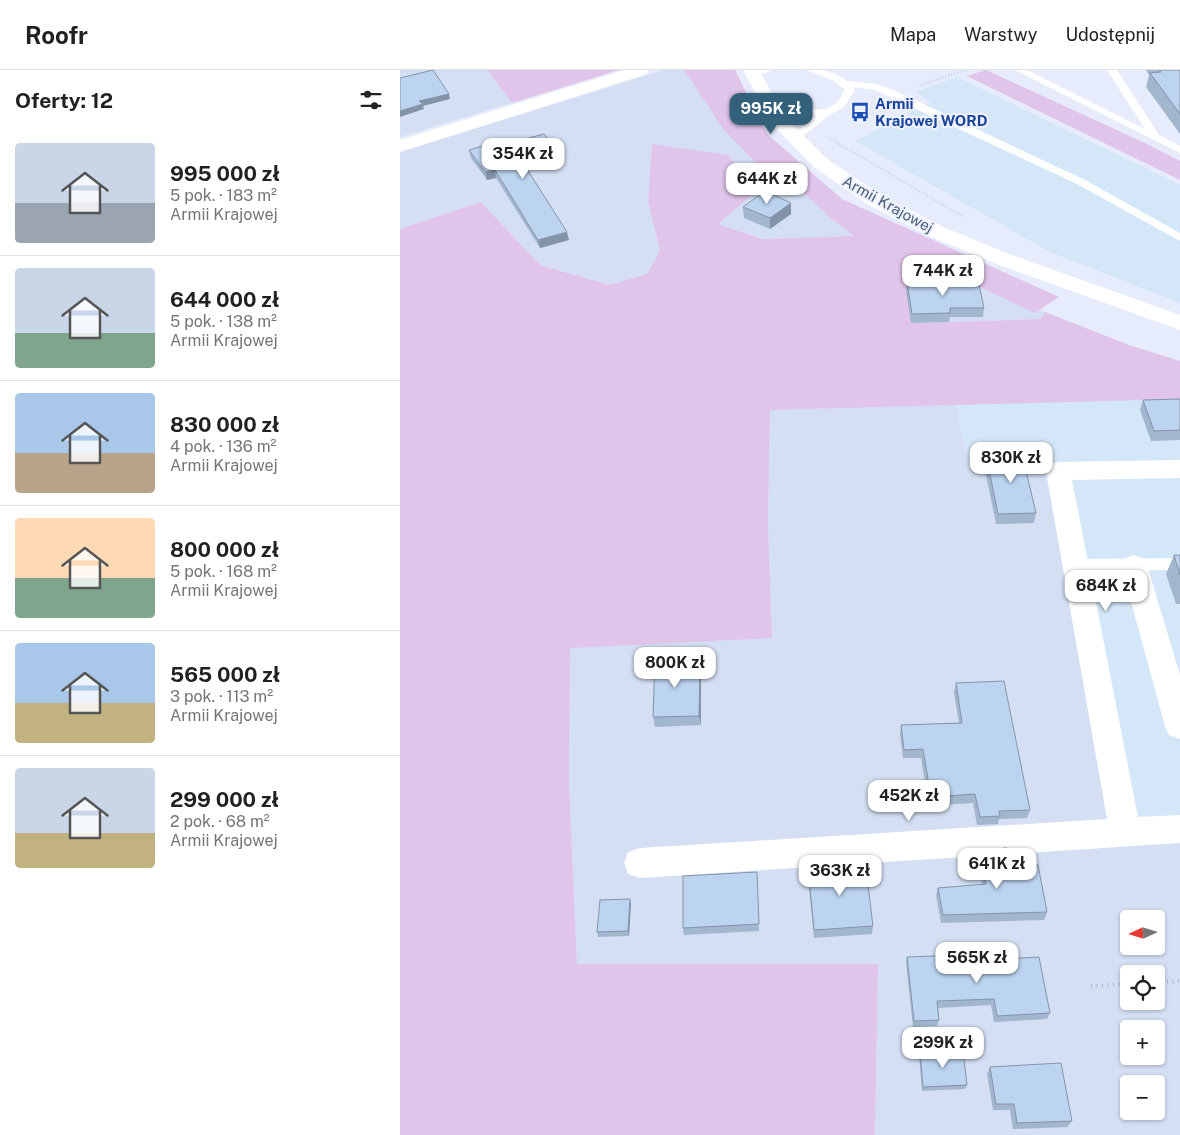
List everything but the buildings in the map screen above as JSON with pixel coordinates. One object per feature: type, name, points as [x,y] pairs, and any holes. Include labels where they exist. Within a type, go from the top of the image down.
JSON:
[{"type":"street","points":[[400,146],[641,70]]},
{"type":"street","name":"Armii Krajowej","points":[[757,71],[765,102],[794,138],[838,176],[887,207],[918,224],[1013,262],[1180,323]]},
{"type":"street","points":[[1125,832],[1058,471],[1180,469]]},
{"type":"street","points":[[1134,565],[1180,726]]},
{"type":"street","points":[[640,863],[1180,830]]},
{"type":"lane","points":[[794,138],[828,112],[841,105],[850,90],[844,81],[811,70]]},
{"type":"lane","points":[[1020,70],[1037,74],[1180,150]]},
{"type":"lane","points":[[1112,70],[1155,136]]},
{"type":"lane","points":[[846,84],[877,87],[895,94],[1081,182],[1180,238]]},
{"type":"lane","points":[[773,112],[796,114],[828,112]]},
{"type":"lane","points":[[1075,565],[1180,564]]},
{"type":"path","points":[[952,74],[966,70]]},
{"type":"path","points":[[824,135],[968,219]]},
{"type":"path","points":[[1165,982],[1180,981]]},
{"type":"path","points":[[1091,986],[1120,984]]},
{"type":"shaded area","points":[[400,70],[488,70],[512,103],[400,137]]},
{"type":"shaded area","points":[[488,70],[619,70],[512,103]]},
{"type":"shaded area","points":[[664,70],[696,70],[713,113],[728,126],[760,164],[796,188],[860,236],[762,239],[717,224],[758,190],[652,144],[648,201],[660,251],[647,274],[610,285],[540,265],[481,202],[400,229],[400,152]]},
{"type":"shaded area","points":[[684,70],[735,70],[767,134],[842,199],[1059,297],[1035,313],[961,278],[916,274],[917,314],[920,323],[1040,319],[1045,312],[1129,345],[1180,361],[1180,399],[770,410],[768,525],[772,638],[570,648],[569,783],[577,964],[878,964],[875,1135],[400,1135],[400,229],[481,202],[540,265],[610,285],[647,274],[660,251],[648,201],[652,144],[728,155],[758,190],[718,224],[762,239],[854,236],[832,219],[785,176],[766,173],[724,130]]},
{"type":"shaded area","points":[[986,70],[1180,161],[1180,180],[967,76]]},
{"type":"shaded area","points":[[957,77],[1180,185],[1180,303],[1050,252],[855,141],[931,102],[916,92]]},
{"type":"shaded area","points":[[962,273],[1045,312],[1040,319],[920,323],[917,314],[917,275]]},
{"type":"shaded area","points":[[1180,399],[1180,827],[1122,829],[1098,763],[1042,454],[967,456],[956,404]]},
{"type":"shaded area","points":[[956,404],[967,456],[1042,453],[1098,763],[1180,827],[1180,1135],[875,1135],[878,964],[577,964],[569,783],[570,647],[772,638],[768,525],[770,410]]},
{"type":"place","name":"Armii Krajowej WORD","points":[[860,112]]}]
